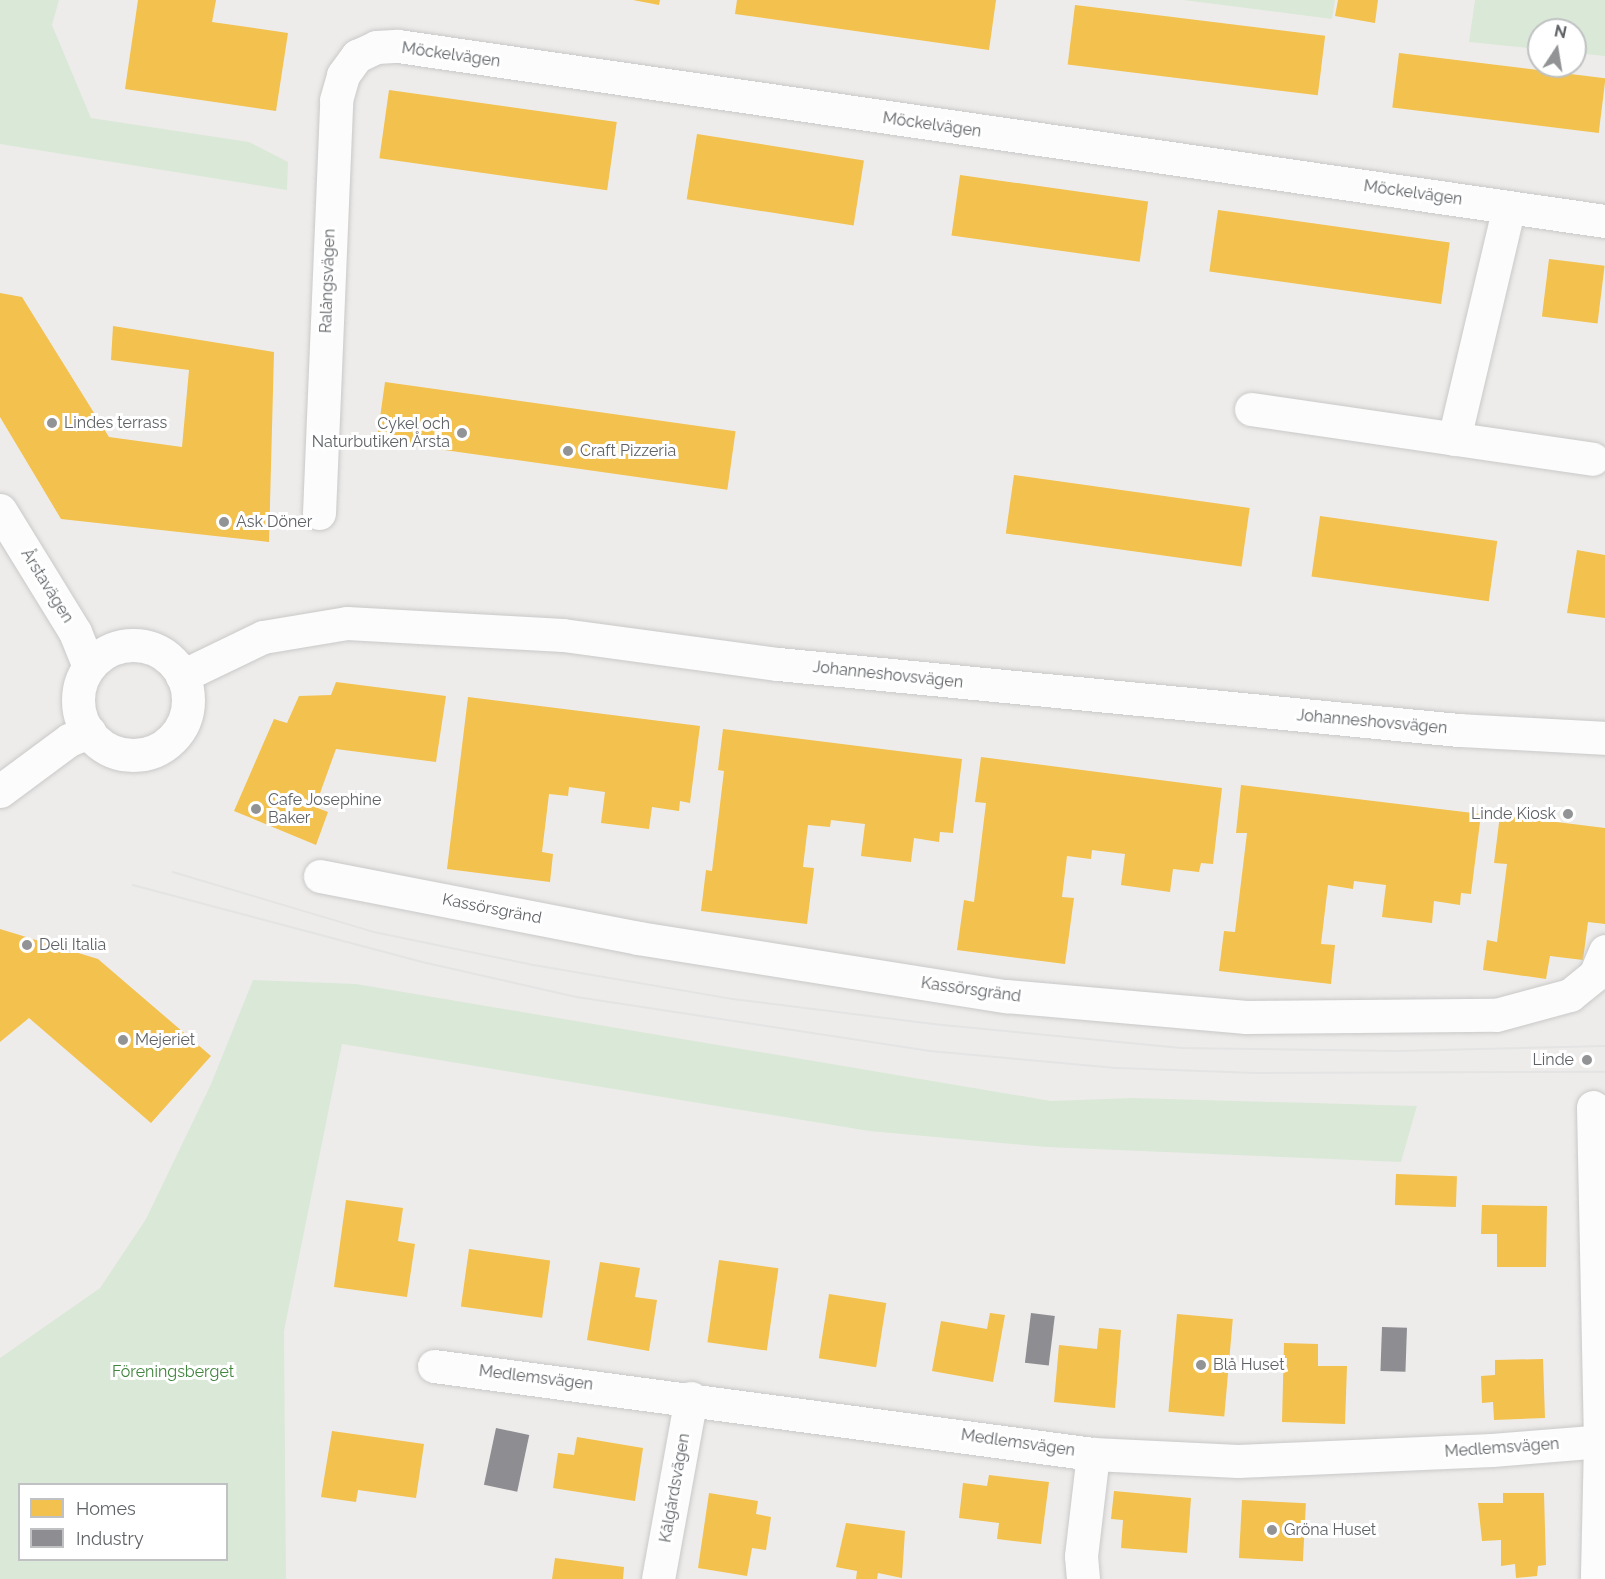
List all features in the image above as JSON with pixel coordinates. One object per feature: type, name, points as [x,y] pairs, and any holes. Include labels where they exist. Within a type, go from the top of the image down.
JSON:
[{"type":"street","name":"Möckelvägen","points":[[357,56],[376,47],[398,46],[1605,221]]},
{"type":"street","name":"Ralångsvägen","points":[[319,513],[336,100],[343,75],[357,56]]},
{"type":"street","points":[[1454,439],[1509,207]]},
{"type":"street","points":[[1251,409],[1592,459]]},
{"type":"street","name":"Årstavägen","points":[[0,510],[75,632],[89,666]]},
{"type":"street","name":"Johanneshovsvägen","points":[[182,676],[263,637],[347,623],[563,635],[801,667],[1448,729],[1605,738]]},
{"type":"street","points":[[141,645],[168,657],[182,676],[189,703],[184,721],[174,737],[159,749],[123,755],[105,748],[88,732],[78,709],[78,694],[89,666],[112,649],[141,645]]},
{"type":"street","points":[[0,791],[69,740],[88,732]]},
{"type":"street","name":"Kassörsgränd","points":[[320,876],[638,938],[1006,996],[1246,1017],[1496,1015],[1570,995],[1595,975],[1605,951]]},
{"type":"street","points":[[1593,1107],[1602,1441],[1597,1579]]},
{"type":"street","name":"Medlemsvägen","points":[[434,1366],[691,1398],[1093,1454],[1238,1461],[1492,1450],[1602,1441]]},
{"type":"street","name":"Kålgårdsvägen","points":[[658,1579],[691,1398]]},
{"type":"street","points":[[1083,1579],[1081,1556],[1093,1454]]},
{"type":"green space","points":[[0,0],[59,0],[52,25],[91,118],[249,142],[288,162],[287,190],[0,144]]},
{"type":"green space","points":[[1183,0],[1335,0],[1332,19]]},
{"type":"green space","points":[[1475,0],[1605,0],[1605,56],[1587,54],[1587,18],[1527,18],[1527,48],[1469,42]]},
{"type":"green space","name":"Föreningsberget","points":[[253,980],[356,984],[1051,1101],[1133,1098],[1417,1106],[1401,1162],[1046,1147],[869,1131],[342,1044],[284,1331],[286,1579],[0,1579],[0,1358],[100,1288],[146,1219],[211,1084]]},
{"type":"building: Homes","points":[[138,0],[216,0],[212,22],[288,33],[276,111],[125,89]]},
{"type":"building: Homes","points":[[633,0],[660,0],[659,5]]},
{"type":"building: Homes","points":[[737,0],[996,0],[989,50],[735,14]]},
{"type":"building: Homes","points":[[1338,0],[1378,0],[1375,23],[1335,16]]},
{"type":"building: Homes","points":[[1075,5],[1325,36],[1318,95],[1068,65]]},
{"type":"building: Homes","points":[[1399,53],[1527,69],[1527,78],[1587,78],[1587,76],[1605,78],[1599,133],[1392,108]]},
{"type":"building: Homes","points":[[389,90],[617,122],[607,190],[379,158]]},
{"type":"building: Homes","points":[[697,134],[864,160],[854,226],[687,199]]},
{"type":"building: Homes","points":[[960,175],[1148,201],[1140,262],[952,235]]},
{"type":"building: Homes","points":[[1218,210],[1450,243],[1441,304],[1209,271]]},
{"type":"building: Homes","points":[[1549,259],[1605,266],[1598,323],[1542,317]]},
{"type":"building: Homes","name":"Lindes terrass","points":[[0,293],[22,297],[109,437],[182,447],[189,370],[111,360],[113,326],[274,352],[269,542],[61,519],[0,417]]},
{"type":"building: Homes","points":[[385,382],[736,431],[727,490],[377,440]]},
{"type":"building: Homes","points":[[1014,475],[1250,508],[1241,567],[1006,533]]},
{"type":"building: Homes","points":[[1320,516],[1497,541],[1489,601],[1312,576]]},
{"type":"building: Homes","points":[[1577,550],[1605,555],[1605,618],[1567,613]]},
{"type":"building: Homes","points":[[336,682],[446,696],[436,762],[336,749],[315,807],[328,812],[316,845],[234,811],[274,719],[287,723],[299,696],[331,695]]},
{"type":"building: Homes","points":[[468,697],[700,726],[690,803],[680,801],[679,811],[652,807],[649,829],[601,823],[605,792],[569,787],[568,796],[549,794],[542,852],[553,854],[550,882],[447,869]]},
{"type":"building: Homes","points":[[723,729],[962,759],[953,833],[940,832],[939,842],[914,838],[911,862],[861,856],[865,824],[831,820],[830,827],[808,825],[803,867],[814,868],[807,924],[701,911],[706,870],[712,871],[724,771],[718,770]]},
{"type":"building: Homes","points":[[981,757],[1222,788],[1213,864],[1201,863],[1199,872],[1173,869],[1170,892],[1121,885],[1125,854],[1092,850],[1091,859],[1067,856],[1062,897],[1074,898],[1065,964],[957,950],[964,900],[974,902],[986,803],[975,802]]},
{"type":"building: Homes","points":[[1241,785],[1481,814],[1471,894],[1461,893],[1460,905],[1434,901],[1432,923],[1382,917],[1386,885],[1354,881],[1353,889],[1328,885],[1321,944],[1335,945],[1331,984],[1219,971],[1224,931],[1235,932],[1247,833],[1236,833]]},
{"type":"building: Homes","points":[[1500,815],[1605,828],[1605,924],[1588,922],[1583,960],[1550,956],[1546,979],[1483,970],[1487,940],[1497,942],[1507,864],[1494,863]]},
{"type":"building: Homes","name":"Mejeriet","points":[[0,929],[98,959],[211,1056],[151,1123],[29,1018],[0,1042]]},
{"type":"building: Homes","points":[[1396,1174],[1457,1176],[1456,1207],[1395,1205]]},
{"type":"building: Homes","points":[[346,1200],[403,1208],[398,1241],[415,1244],[407,1297],[334,1287]]},
{"type":"building: Homes","points":[[1482,1205],[1547,1206],[1546,1267],[1497,1267],[1497,1234],[1481,1234]]},
{"type":"building: Homes","points":[[469,1249],[550,1260],[542,1318],[461,1306]]},
{"type":"building: Homes","points":[[719,1260],[778,1268],[767,1351],[707,1342]]},
{"type":"building: Homes","points":[[600,1262],[640,1268],[635,1297],[657,1300],[649,1351],[587,1340]]},
{"type":"building: Homes","points":[[829,1294],[886,1303],[876,1367],[819,1358]]},
{"type":"building: Homes","points":[[990,1313],[1005,1315],[993,1382],[932,1371],[941,1321],[987,1329]]},
{"type":"building: Homes","name":"Blå Huset","points":[[1177,1314],[1233,1319],[1224,1417],[1168,1412]]},
{"type":"building: Homes","points":[[1099,1328],[1121,1330],[1115,1408],[1054,1402],[1059,1345],[1097,1349]]},
{"type":"building: Homes","points":[[1284,1343],[1318,1344],[1318,1366],[1347,1366],[1345,1424],[1282,1422]]},
{"type":"building: Homes","points":[[1543,1359],[1545,1418],[1494,1420],[1493,1402],[1482,1403],[1481,1376],[1495,1375],[1495,1360]]},
{"type":"building: Homes","points":[[332,1431],[424,1444],[416,1498],[358,1490],[356,1502],[321,1497]]},
{"type":"building: Homes","points":[[577,1437],[643,1448],[635,1501],[553,1488],[558,1453],[574,1455]]},
{"type":"building: Homes","points":[[989,1475],[1049,1482],[1041,1544],[997,1539],[999,1523],[959,1518],[963,1483],[987,1486]]},
{"type":"building: Homes","points":[[1114,1491],[1191,1498],[1187,1553],[1121,1548],[1123,1520],[1111,1519]]},
{"type":"building: Homes","points":[[709,1493],[758,1501],[756,1514],[771,1517],[766,1550],[752,1548],[747,1576],[698,1568]]},
{"type":"building: Homes","points":[[1503,1493],[1544,1493],[1546,1565],[1538,1566],[1537,1576],[1516,1578],[1515,1564],[1501,1566],[1501,1540],[1482,1541],[1478,1503],[1503,1503]]},
{"type":"building: Homes","name":"Gröna Huset","points":[[1242,1500],[1306,1503],[1303,1561],[1239,1558]]},
{"type":"building: Homes","points":[[846,1523],[905,1531],[902,1578],[878,1573],[877,1579],[856,1579],[857,1571],[836,1567]]},
{"type":"building: Homes","points":[[555,1558],[624,1567],[623,1579],[552,1579]]},
{"type":"building: Industry","points":[[1031,1313],[1055,1316],[1049,1366],[1025,1363]]},
{"type":"building: Industry","points":[[1382,1327],[1407,1328],[1405,1372],[1380,1371]]},
{"type":"building: Industry","points":[[496,1428],[529,1435],[517,1492],[484,1485]]},
{"type":"tram line","points":[[173,872],[374,932],[534,965],[733,999],[943,1025],[1181,1048],[1399,1051],[1605,1046]]},
{"type":"tram line","points":[[133,885],[427,963],[577,997],[930,1051],[1118,1068],[1257,1073],[1605,1072]]},
{"type":"place","name":"Lindes terrass","points":[[52,423]]},
{"type":"place","name":"Cykel och Naturbutiken Årsta","points":[[462,433]]},
{"type":"place","name":"Craft Pizzeria","points":[[568,451]]},
{"type":"place","name":"Ask Döner","points":[[224,522]]},
{"type":"place","name":"Cafe Josephine Baker","points":[[256,809]]},
{"type":"place","name":"Linde Kiosk","points":[[1568,814]]},
{"type":"place","name":"Deli Italia","points":[[27,945]]},
{"type":"place","name":"Mejeriet","points":[[123,1040]]},
{"type":"place","name":"Linde","points":[[1587,1060]]},
{"type":"place","name":"Blå Huset","points":[[1201,1365]]},
{"type":"place","name":"Gröna Huset","points":[[1272,1530]]}]
